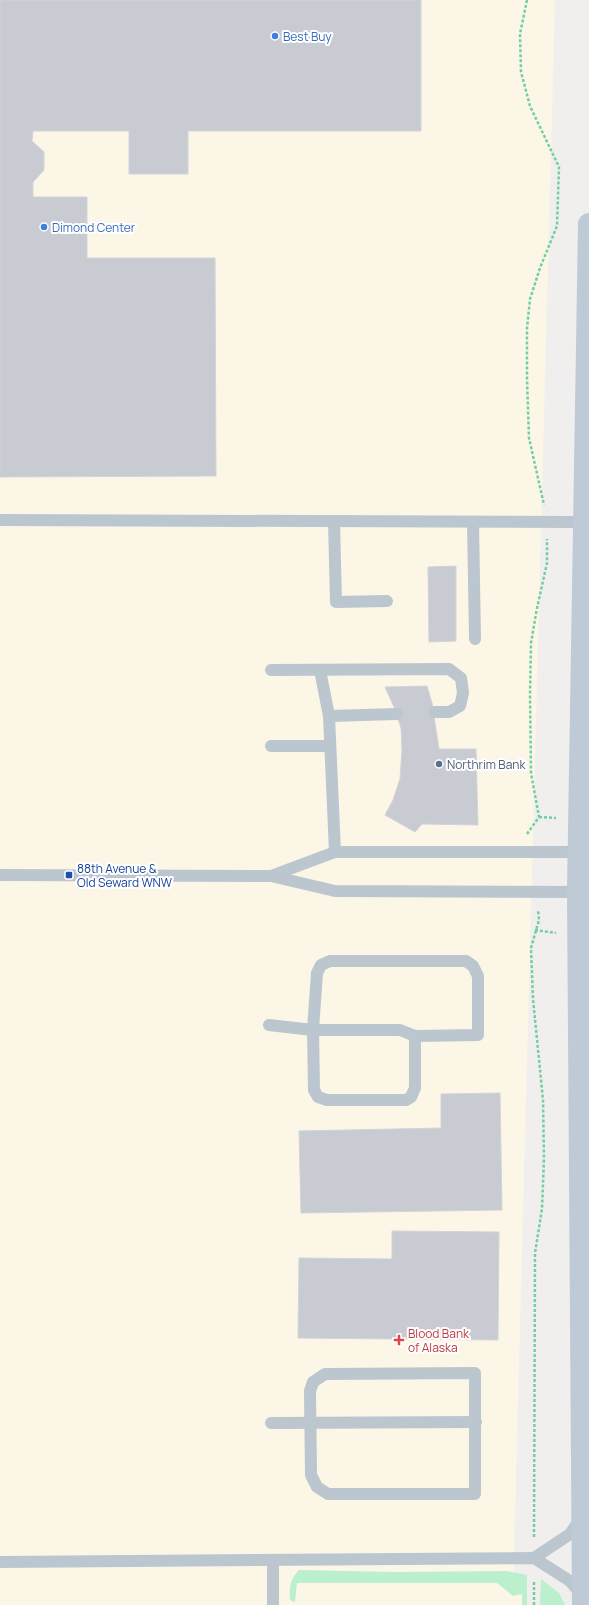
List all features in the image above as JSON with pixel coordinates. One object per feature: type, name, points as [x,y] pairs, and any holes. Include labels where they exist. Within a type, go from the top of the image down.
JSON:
[{"type":"main road","points":[[583,1600],[584,522],[589,224]]},
{"type":"lane","points":[[0,520],[584,522]]},
{"type":"lane","points":[[334,521],[336,602],[387,601]]},
{"type":"lane","points":[[473,522],[475,639]]},
{"type":"lane","points":[[271,670],[449,669],[461,678],[463,693],[460,706],[449,712],[434,712]]},
{"type":"lane","points":[[320,670],[329,716],[335,852]]},
{"type":"lane","points":[[329,716],[397,714]]},
{"type":"lane","points":[[271,746],[330,746]]},
{"type":"lane","points":[[271,876],[335,852],[584,852]]},
{"type":"lane","points":[[0,875],[271,876],[334,891],[584,892]]},
{"type":"lane","points":[[270,1025],[313,1030],[400,1030],[415,1036],[478,1035],[478,976],[473,966],[466,961],[330,961],[321,965],[317,972],[313,1030],[314,1090],[318,1097],[327,1100],[406,1100],[411,1097],[415,1088],[415,1036]]},
{"type":"lane","points":[[475,1373],[476,1422],[475,1494],[328,1494],[317,1487],[311,1475],[310,1391],[314,1382],[325,1374],[475,1373]]},
{"type":"lane","points":[[271,1423],[476,1422]]},
{"type":"lane","points":[[534,1558],[570,1534],[582,1517]]},
{"type":"lane","points":[[0,1562],[534,1558],[570,1581],[583,1600]]},
{"type":"lane","points":[[273,1560],[273,1605]]},
{"type":"path","points":[[527,0],[520,34],[521,72],[530,106],[559,167],[557,226],[540,268],[530,299],[527,328],[529,438],[544,507]]},
{"type":"path","points":[[525,836],[539,817],[531,773],[530,694],[532,643],[537,608],[547,563]]},
{"type":"path","points":[[534,1605],[535,1253],[542,1209],[544,1158],[543,1100],[533,999],[532,948],[539,920]]},
{"type":"shaded area","name":"Dimond Center","points":[[0,0],[555,0],[513,1594],[522,1594],[522,1605],[0,1605]]},
{"type":"green space","points":[[299,1570],[396,1572],[507,1571],[527,1575],[527,1605],[522,1605],[522,1594],[513,1596],[497,1583],[297,1583],[295,1602],[290,1600],[290,1588],[292,1580]]},
{"type":"green space","points":[[541,1579],[559,1593],[565,1605],[540,1605]]},
{"type":"building","name":"Dimond Center","points":[[0,0],[421,0],[421,131],[188,131],[188,174],[129,174],[129,131],[33,131],[32,141],[44,152],[44,170],[33,182],[33,197],[87,197],[87,258],[215,258],[216,476],[0,477]]},
{"type":"building","points":[[456,566],[456,641],[429,642],[428,567]]},
{"type":"building","name":"Northrim Bank","points":[[427,686],[432,703],[439,749],[476,749],[478,825],[422,824],[415,832],[385,815],[393,800],[400,779],[402,750],[401,728],[385,687]]},
{"type":"building","points":[[500,1093],[502,1210],[301,1213],[299,1131],[441,1128],[441,1094]]},
{"type":"building","points":[[392,1231],[499,1232],[498,1340],[298,1338],[299,1258],[392,1259]]},
{"type":"place","name":"Best Buy","points":[[275,36]]},
{"type":"place","name":"Dimond Center","points":[[44,227]]},
{"type":"place","name":"Northrim Bank","points":[[439,764]]},
{"type":"place","name":"88th Avenue & Old Seward WNW","points":[[69,875]]},
{"type":"place","name":"Blood Bank of Alaska","points":[[399,1340]]}]
